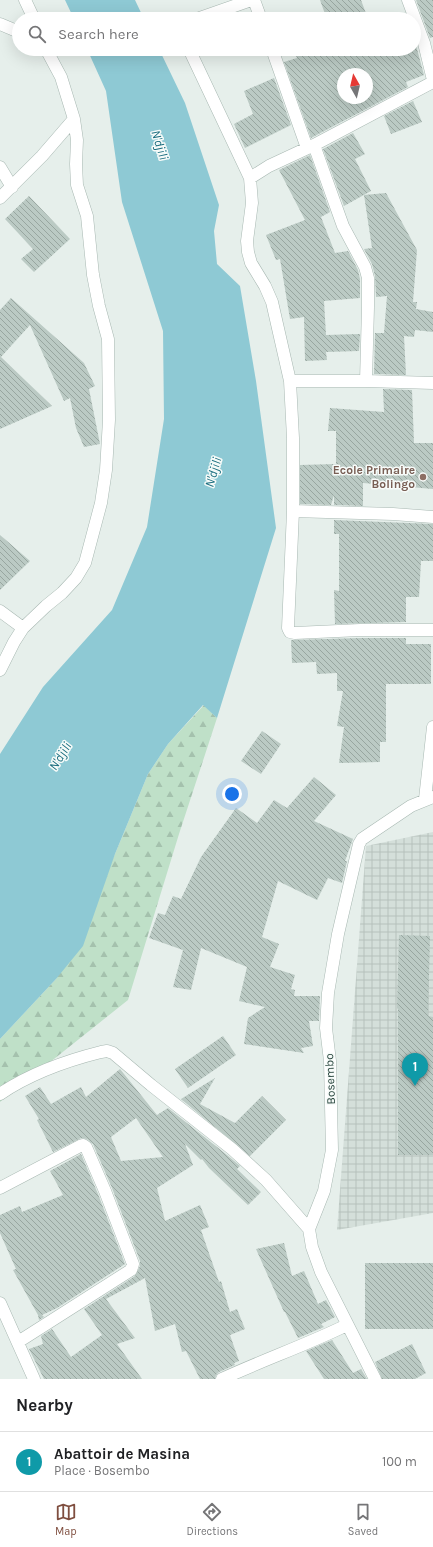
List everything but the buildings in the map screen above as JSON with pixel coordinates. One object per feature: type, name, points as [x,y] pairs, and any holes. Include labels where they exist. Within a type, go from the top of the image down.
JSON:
[{"type":"street","points":[[25,0],[31,12]]},
{"type":"street","points":[[217,12],[252,0],[258,12]]},
{"type":"street","points":[[408,0],[414,12]]},
{"type":"street","points":[[0,24],[12,29]]},
{"type":"street","points":[[250,178],[269,166],[433,81],[428,42],[421,27]]},
{"type":"street","points":[[0,670],[23,628],[62,593],[76,578],[85,563],[101,503],[106,470],[109,420],[108,339],[99,306],[93,275],[87,216],[77,185],[77,140],[74,119],[61,77],[50,56]]},
{"type":"street","points":[[192,56],[250,178],[252,203],[247,241],[248,252],[251,263],[265,286],[272,302],[290,381],[293,438],[294,511],[288,628],[290,632],[433,630]]},
{"type":"street","points":[[275,56],[343,226],[365,267],[368,278],[366,381]]},
{"type":"street","points":[[0,198],[42,156],[74,119]]},
{"type":"street","points":[[0,167],[12,187]]},
{"type":"street","points":[[290,381],[433,383]]},
{"type":"street","points":[[294,511],[393,514],[433,517]]},
{"type":"street","points":[[0,611],[23,628]]},
{"type":"street","points":[[429,798],[433,727]]},
{"type":"street","name":"Bosembo","points":[[309,1229],[324,1191],[332,1150],[330,1062],[326,1028],[328,993],[338,934],[359,844],[362,839],[411,806],[429,798]]},
{"type":"street","points":[[0,1094],[40,1072],[57,1065],[101,1052],[107,1051],[113,1053],[151,1086],[232,1149],[266,1180],[309,1229],[312,1247],[321,1272],[375,1379]]},
{"type":"street","points":[[0,1188],[83,1145],[86,1147],[105,1191],[132,1264],[131,1270],[18,1342]]},
{"type":"street","points":[[0,1303],[34,1379]]},
{"type":"street","points":[[222,1379],[307,1344],[347,1325]]},
{"type":"shaded area","points":[[433,832],[433,1213],[337,1230],[366,846]]},
{"type":"green space","points":[[204,705],[217,718],[179,834],[128,1000],[0,1102],[0,1039],[56,979],[115,854],[148,774],[168,744]]},
{"type":"water","points":[[65,0],[135,0],[141,12],[71,12]]},
{"type":"water","name":"N'djili","points":[[90,56],[162,56],[185,103],[219,205],[214,231],[217,264],[240,286],[256,381],[276,528],[217,718],[203,705],[168,744],[148,774],[115,854],[83,946],[56,979],[0,1039],[0,754],[43,687],[112,610],[147,527],[164,419],[163,331],[122,202],[106,91]]},
{"type":"place","name":"Ecole Primaire Bolingo","points":[[423,477]]},
{"type":"place","name":"Abattoir de Masina","points":[[415,1086]]}]
